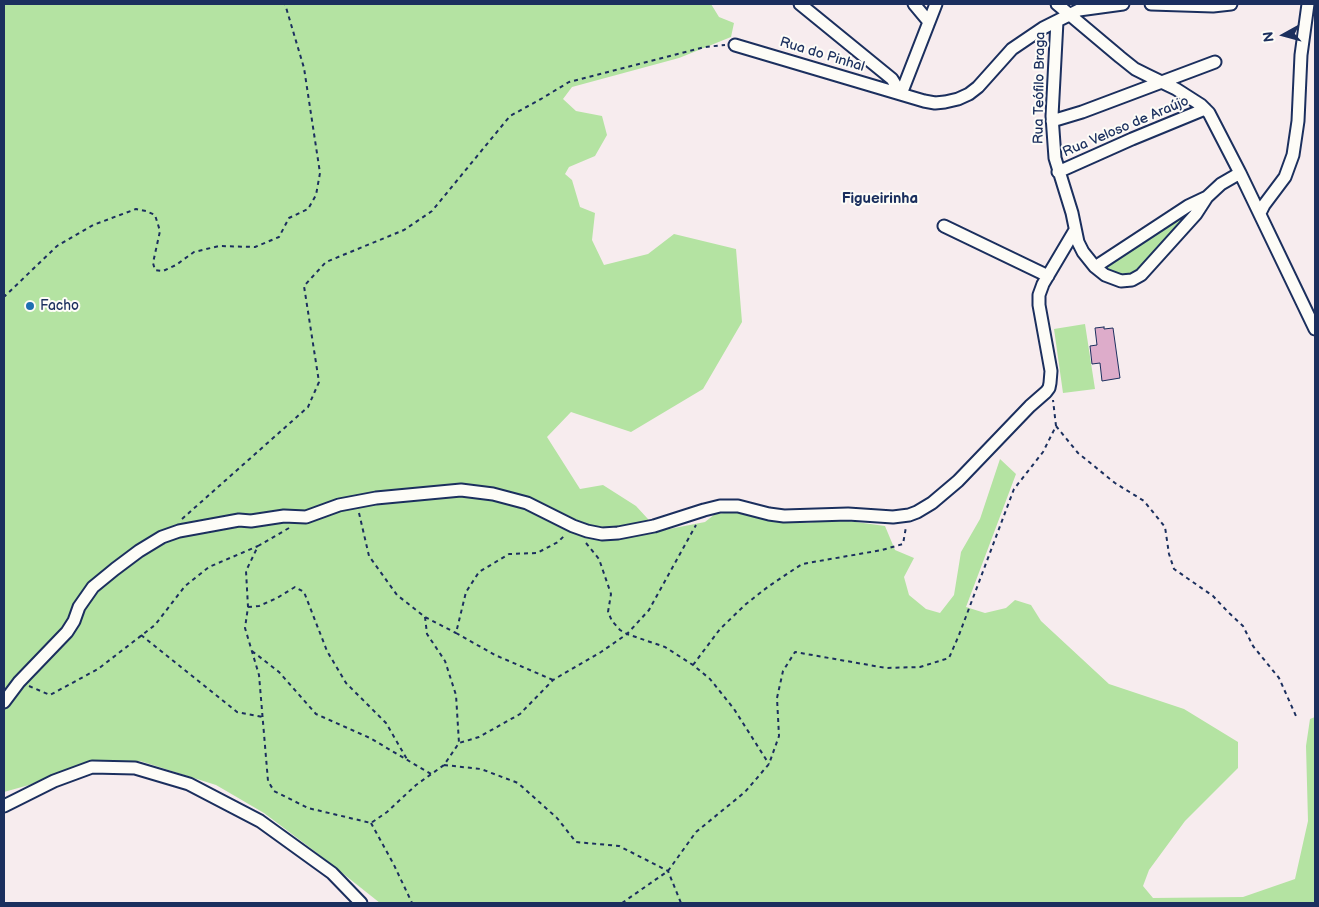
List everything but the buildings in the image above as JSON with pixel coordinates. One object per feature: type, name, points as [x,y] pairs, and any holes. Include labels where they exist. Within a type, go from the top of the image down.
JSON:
[{"type":"street","points":[[800,4],[892,79],[901,94]]},
{"type":"street","points":[[914,4],[929,22]]},
{"type":"street","points":[[901,94],[936,4]]},
{"type":"street","points":[[1058,4],[1136,69],[1176,89],[1205,109],[1214,122],[1240,172],[1315,329]]},
{"type":"street","name":"Rua do Pinhal","points":[[735,45],[924,101],[934,103],[946,102],[969,94],[1012,50],[1042,28],[1078,10],[1123,4]]},
{"type":"street","points":[[1151,4],[1213,6],[1231,4]]},
{"type":"street","points":[[1260,213],[1285,176],[1293,155],[1298,121],[1301,55],[1308,4]]},
{"type":"street","name":"Rua Teófilo Braga","points":[[1057,21],[1052,121],[1054,151],[1058,172],[1072,213],[1078,242],[1095,267],[1105,275],[1120,281],[1137,278],[1145,272],[1196,214],[1207,197],[1221,184],[1240,172]]},
{"type":"street","points":[[1052,121],[1082,112],[1215,62]]},
{"type":"street","name":"Rua Veloso de Araújo","points":[[1058,172],[1205,109]]},
{"type":"street","name":"Rua Teófilo Braga","points":[[1095,267],[1188,206],[1207,197]]},
{"type":"street","points":[[944,226],[1048,276]]},
{"type":"street","points":[[4,702],[19,682],[67,632],[74,621],[79,607],[93,587],[139,551],[162,537],[179,531],[239,520],[251,521],[284,516],[306,518],[339,505],[376,498],[461,490],[493,494],[527,503],[577,528],[602,534],[636,530],[671,522],[704,510],[728,506],[738,506],[784,516],[848,514],[893,517],[909,515],[924,508],[945,493],[1049,388],[1050,371],[1038,300],[1040,290],[1075,230]]},
{"type":"street","points":[[4,806],[54,781],[92,767],[135,768],[189,784],[260,821],[332,873],[361,903]]},
{"type":"path","points":[[4,295],[57,246],[93,225],[136,209],[155,215],[160,231],[153,263],[155,270],[163,270],[176,265],[194,252],[219,246],[255,247],[279,237],[289,218],[308,209],[316,195],[320,173],[304,68],[285,4]]},
{"type":"path","points":[[177,524],[308,406],[319,382],[304,286],[326,262],[404,230],[432,211],[510,116],[569,82],[705,47],[735,45]]},
{"type":"path","points":[[1049,388],[1053,401],[1056,426],[1078,453],[1115,483],[1144,501],[1165,527],[1169,554],[1174,569],[1213,596],[1243,626],[1253,646],[1279,678],[1296,716]]},
{"type":"path","points":[[622,903],[668,871],[696,832],[745,792],[769,764],[780,736],[777,698],[783,671],[795,652],[886,668],[920,667],[949,658],[1014,489],[1043,452],[1056,426]]},
{"type":"path","points":[[356,502],[369,556],[397,595],[425,617],[495,655],[553,680]]},
{"type":"path","points":[[459,743],[479,738],[520,714],[553,680],[601,652],[627,634],[649,610],[704,510]]},
{"type":"path","points":[[693,665],[720,628],[769,586],[802,564],[882,550],[903,544],[909,515]]},
{"type":"path","points":[[19,682],[50,695],[98,669],[155,625],[185,586],[209,566],[258,546],[290,527]]},
{"type":"path","points":[[456,633],[466,592],[479,572],[509,554],[537,553],[558,542],[577,528],[599,560],[612,594],[608,612],[612,621],[620,630],[627,634],[664,647],[693,665],[710,679],[734,709],[769,764]]},
{"type":"path","points":[[258,546],[246,571],[248,607],[245,628],[259,674],[268,782],[274,791],[308,808],[371,822],[387,812],[416,785],[444,765],[459,743],[456,695],[445,661],[427,634],[425,617]]},
{"type":"path","points":[[248,607],[259,606],[295,587],[304,592],[327,650],[346,684],[386,723],[408,760]]},
{"type":"path","points":[[141,635],[237,712],[263,717]]},
{"type":"path","points":[[252,650],[279,672],[316,714],[370,738],[431,774]]},
{"type":"path","points":[[444,765],[481,769],[518,783],[557,818],[576,842],[619,846],[668,871],[681,903]]},
{"type":"path","points":[[371,822],[412,903]]},
{"type":"green space","points":[[4,4],[711,4],[719,17],[734,23],[731,37],[679,58],[572,87],[563,99],[576,111],[602,116],[607,135],[595,156],[569,167],[565,174],[572,180],[580,207],[595,213],[592,240],[604,265],[648,254],[674,234],[736,249],[742,322],[703,389],[631,432],[571,412],[547,437],[580,489],[603,485],[636,506],[659,531],[705,522],[715,514],[734,512],[770,521],[808,523],[834,519],[885,526],[895,550],[914,558],[904,577],[909,595],[926,609],[940,613],[954,595],[961,552],[980,519],[1000,459],[1016,474],[966,607],[985,613],[1006,608],[1015,600],[1031,605],[1041,621],[1109,684],[1184,709],[1238,742],[1238,768],[1185,821],[1149,870],[1143,886],[1153,898],[1243,897],[1295,879],[1308,821],[1306,746],[1310,719],[1315,717],[1315,903],[380,903],[264,813],[216,785],[140,761],[88,762],[29,785],[4,792]]},
{"type":"green space","points":[[1207,197],[1132,280],[1095,267]]},
{"type":"green space","points":[[1085,324],[1095,389],[1063,393],[1054,329]]},
{"type":"place","name":"Facho","points":[[30,306]]},
{"type":"district","name":"Figueirinha","points":[[880,199]]}]
